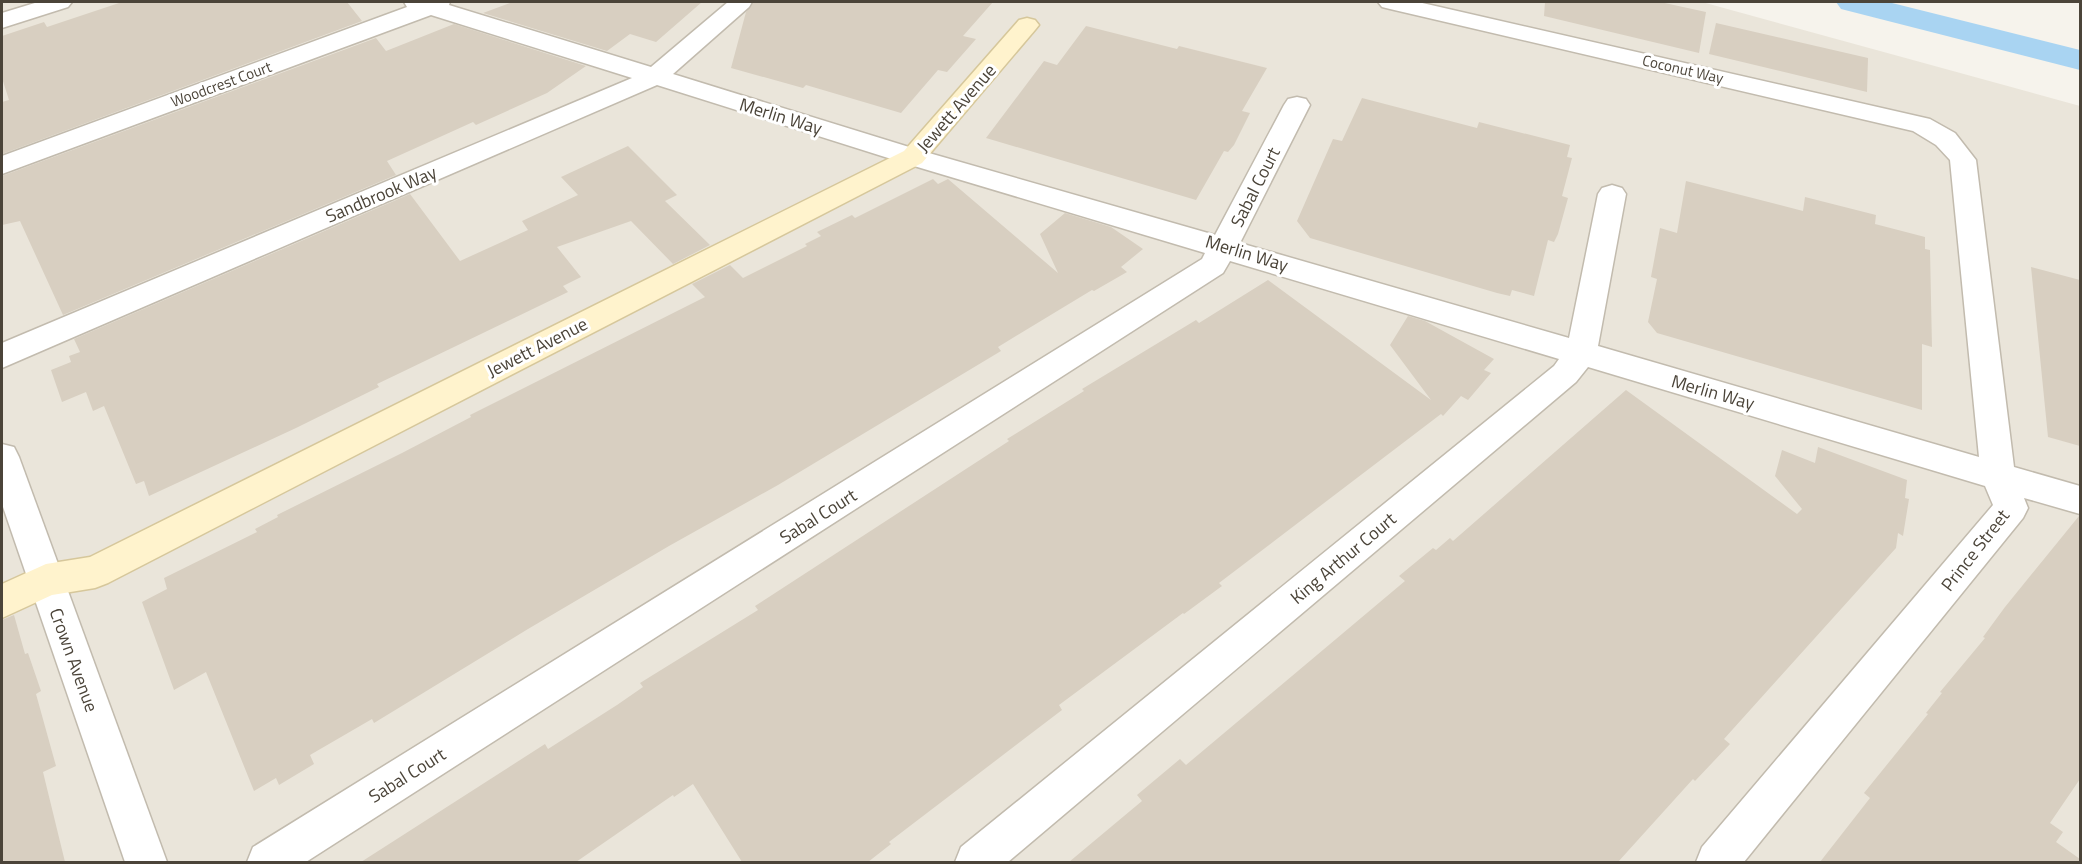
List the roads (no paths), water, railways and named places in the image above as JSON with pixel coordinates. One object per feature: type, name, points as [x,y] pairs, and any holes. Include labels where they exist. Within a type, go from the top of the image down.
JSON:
[{"type":"street","points":[[2,21],[60,2]]},
{"type":"street","name":"Sandbrook Way","points":[[2,356],[656,77],[741,2]]},
{"type":"street","name":"Coconut Way","points":[[1390,2],[1922,125],[1946,138],[1955,146],[1963,160]]},
{"type":"street","name":"Merlin Way","points":[[428,3],[656,77],[913,156],[2080,500]]},
{"type":"street","name":"Woodcrest Court","points":[[2,165],[428,3]]},
{"type":"street","name":"Jewett Avenue","points":[[2,602],[46,580],[95,572],[913,156],[1027,25]]},
{"type":"street","name":"Sabal Court","points":[[268,862],[1213,266],[1225,247],[1297,105]]},
{"type":"street","name":"Prince Street","points":[[1717,862],[2012,508],[1998,474],[1963,160]]},
{"type":"street","name":"King Arthur Court","points":[[976,862],[1565,374],[1581,353],[1612,194]]},
{"type":"street","name":"Crown Avenue","points":[[2,457],[146,862]]},
{"type":"waterway","points":[[1852,2],[2080,60]]}]
